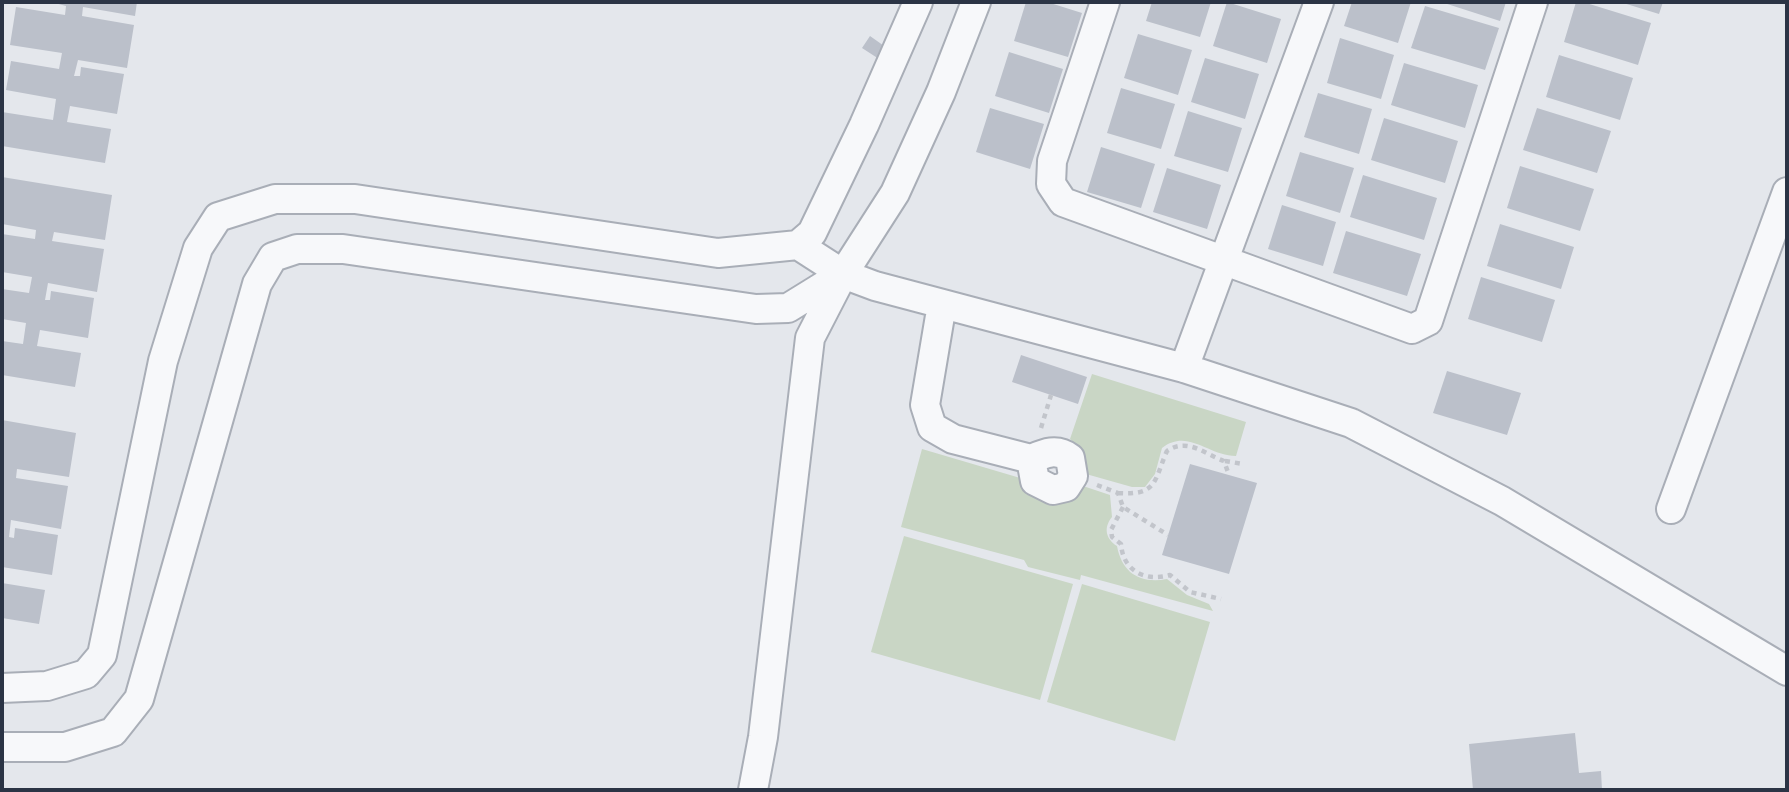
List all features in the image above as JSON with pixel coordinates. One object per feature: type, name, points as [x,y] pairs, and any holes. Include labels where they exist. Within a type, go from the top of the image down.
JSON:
[{"type":"street","points":[[2,688],[47,686],[86,674],[102,654],[163,361],[198,248],[218,218],[275,199],[355,198],[718,253],[798,245],[812,233],[870,113],[918,2]]},
{"type":"street","points":[[753,790],[764,723],[810,338],[843,274],[895,192],[941,92],[976,2]]},
{"type":"street","points":[[1105,2],[1052,161],[1051,184],[1063,202],[1412,328],[1428,321],[1533,2]]},
{"type":"street","points":[[1184,368],[1319,2]]},
{"type":"street","points":[[1671,509],[1787,192]]},
{"type":"street","points":[[798,245],[843,274],[875,286],[1184,368],[1351,423],[1502,501],[1787,671]]},
{"type":"street","points":[[2,747],[65,747],[113,732],[139,699],[257,285],[273,257],[297,249],[343,248],[756,309],[788,308],[843,274]]},
{"type":"street","points":[[942,304],[925,405],[932,427],[953,439],[1031,459],[1046,452],[1062,452],[1070,458],[1073,476]]},
{"type":"path","points":[[1073,476],[1118,493],[1140,493],[1158,475],[1167,451],[1172,447],[1191,445],[1224,461],[1243,464]]},
{"type":"path","points":[[1224,461],[1229,475]]},
{"type":"path","points":[[1118,493],[1123,507],[1168,535]]},
{"type":"path","points":[[1123,507],[1111,530],[1112,537],[1121,544],[1124,560],[1133,571],[1156,578],[1170,575],[1189,592],[1221,599]]},
{"type":"green space","points":[[1092,374],[1246,422],[1236,456],[1181,441],[1162,448],[1155,474],[1145,487],[1132,487],[1086,474],[1083,454],[1070,439]]},
{"type":"green space","points":[[922,449],[1027,480],[1083,486],[1110,495],[1112,517],[1107,525],[1107,533],[1117,546],[1128,570],[1148,580],[1167,579],[1187,595],[1209,604],[1213,611],[1081,575],[1080,580],[1028,567],[1024,560],[901,527]]},
{"type":"green space","points":[[904,536],[1073,584],[1040,700],[871,652]]},
{"type":"green space","points":[[1082,584],[1210,622],[1175,741],[1047,702]]},
{"type":"building","points":[[51,2],[137,2],[135,16],[83,7],[82,16],[134,25],[127,68],[78,60],[74,76],[80,76],[81,67],[124,74],[117,114],[70,106],[67,122],[111,129],[105,163],[2,146],[2,112],[53,120],[56,99],[6,90],[11,61],[59,69],[62,53],[10,45],[16,7],[65,15],[66,6]]},
{"type":"building","points":[[1026,2],[1047,2],[1082,13],[1068,57],[1014,41]]},
{"type":"building","points":[[1152,2],[1211,2],[1200,37],[1146,21]]},
{"type":"building","points":[[1227,2],[1281,19],[1267,63],[1213,46]]},
{"type":"building","points":[[1352,2],[1411,2],[1398,43],[1344,26]]},
{"type":"building","points":[[1441,2],[1506,2],[1500,21]]},
{"type":"building","points":[[1576,2],[1651,23],[1638,65],[1564,42]]},
{"type":"building","points":[[1620,2],[1663,2],[1659,14]]},
{"type":"building","points":[[1425,6],[1499,28],[1485,70],[1411,48]]},
{"type":"building","points":[[1138,34],[1192,50],[1178,95],[1124,78]]},
{"type":"building","points":[[870,36],[887,48],[879,59],[862,48]]},
{"type":"building","points":[[1340,38],[1394,55],[1381,99],[1327,83]]},
{"type":"building","points":[[1009,52],[1063,69],[1049,113],[995,96]]},
{"type":"building","points":[[1559,55],[1633,78],[1620,120],[1546,97]]},
{"type":"building","points":[[1205,58],[1259,74],[1245,119],[1191,102]]},
{"type":"building","points":[[1404,63],[1478,85],[1465,128],[1391,105]]},
{"type":"building","points":[[1121,88],[1175,104],[1161,149],[1107,133]]},
{"type":"building","points":[[1318,93],[1372,109],[1359,154],[1304,137]]},
{"type":"building","points":[[990,108],[1044,124],[1030,169],[976,152]]},
{"type":"building","points":[[1537,108],[1611,131],[1597,173],[1523,150]]},
{"type":"building","points":[[1188,111],[1242,128],[1228,172],[1174,156]]},
{"type":"building","points":[[1384,118],[1458,141],[1445,183],[1371,160]]},
{"type":"building","points":[[1101,147],[1155,164],[1141,208],[1087,192]]},
{"type":"building","points":[[1300,152],[1354,168],[1340,213],[1286,196]]},
{"type":"building","points":[[1520,166],[1594,189],[1580,231],[1507,208]]},
{"type":"building","points":[[1167,168],[1221,185],[1207,229],[1153,212]]},
{"type":"building","points":[[1363,175],[1437,198],[1424,240],[1350,217]]},
{"type":"building","points":[[2,177],[112,195],[105,240],[54,232],[52,241],[104,249],[97,292],[48,283],[45,300],[50,300],[51,291],[94,298],[88,338],[40,330],[37,346],[81,353],[75,387],[2,375],[2,341],[23,344],[26,323],[2,319],[2,289],[29,293],[32,277],[2,272],[2,234],[35,239],[36,230],[2,224]]},
{"type":"building","points":[[1282,205],[1336,222],[1323,266],[1268,249]]},
{"type":"building","points":[[1500,224],[1574,247],[1561,289],[1487,266]]},
{"type":"building","points":[[1346,231],[1421,254],[1407,296],[1333,273]]},
{"type":"building","points":[[1481,277],[1555,300],[1542,342],[1468,319]]},
{"type":"building","points":[[1021,355],[1087,377],[1078,404],[1012,382]]},
{"type":"building","points":[[1447,371],[1521,393],[1507,435],[1433,413]]},
{"type":"building","points":[[2,420],[76,433],[69,477],[17,469],[16,478],[68,486],[61,529],[11,520],[9,537],[14,538],[15,528],[58,535],[52,575],[2,567]]},
{"type":"building","points":[[1190,464],[1257,483],[1229,574],[1162,555]]},
{"type":"building","points":[[2,583],[45,590],[39,624],[2,618]]},
{"type":"building","points":[[1575,733],[1579,773],[1601,771],[1602,790],[1473,790],[1469,744]]}]
